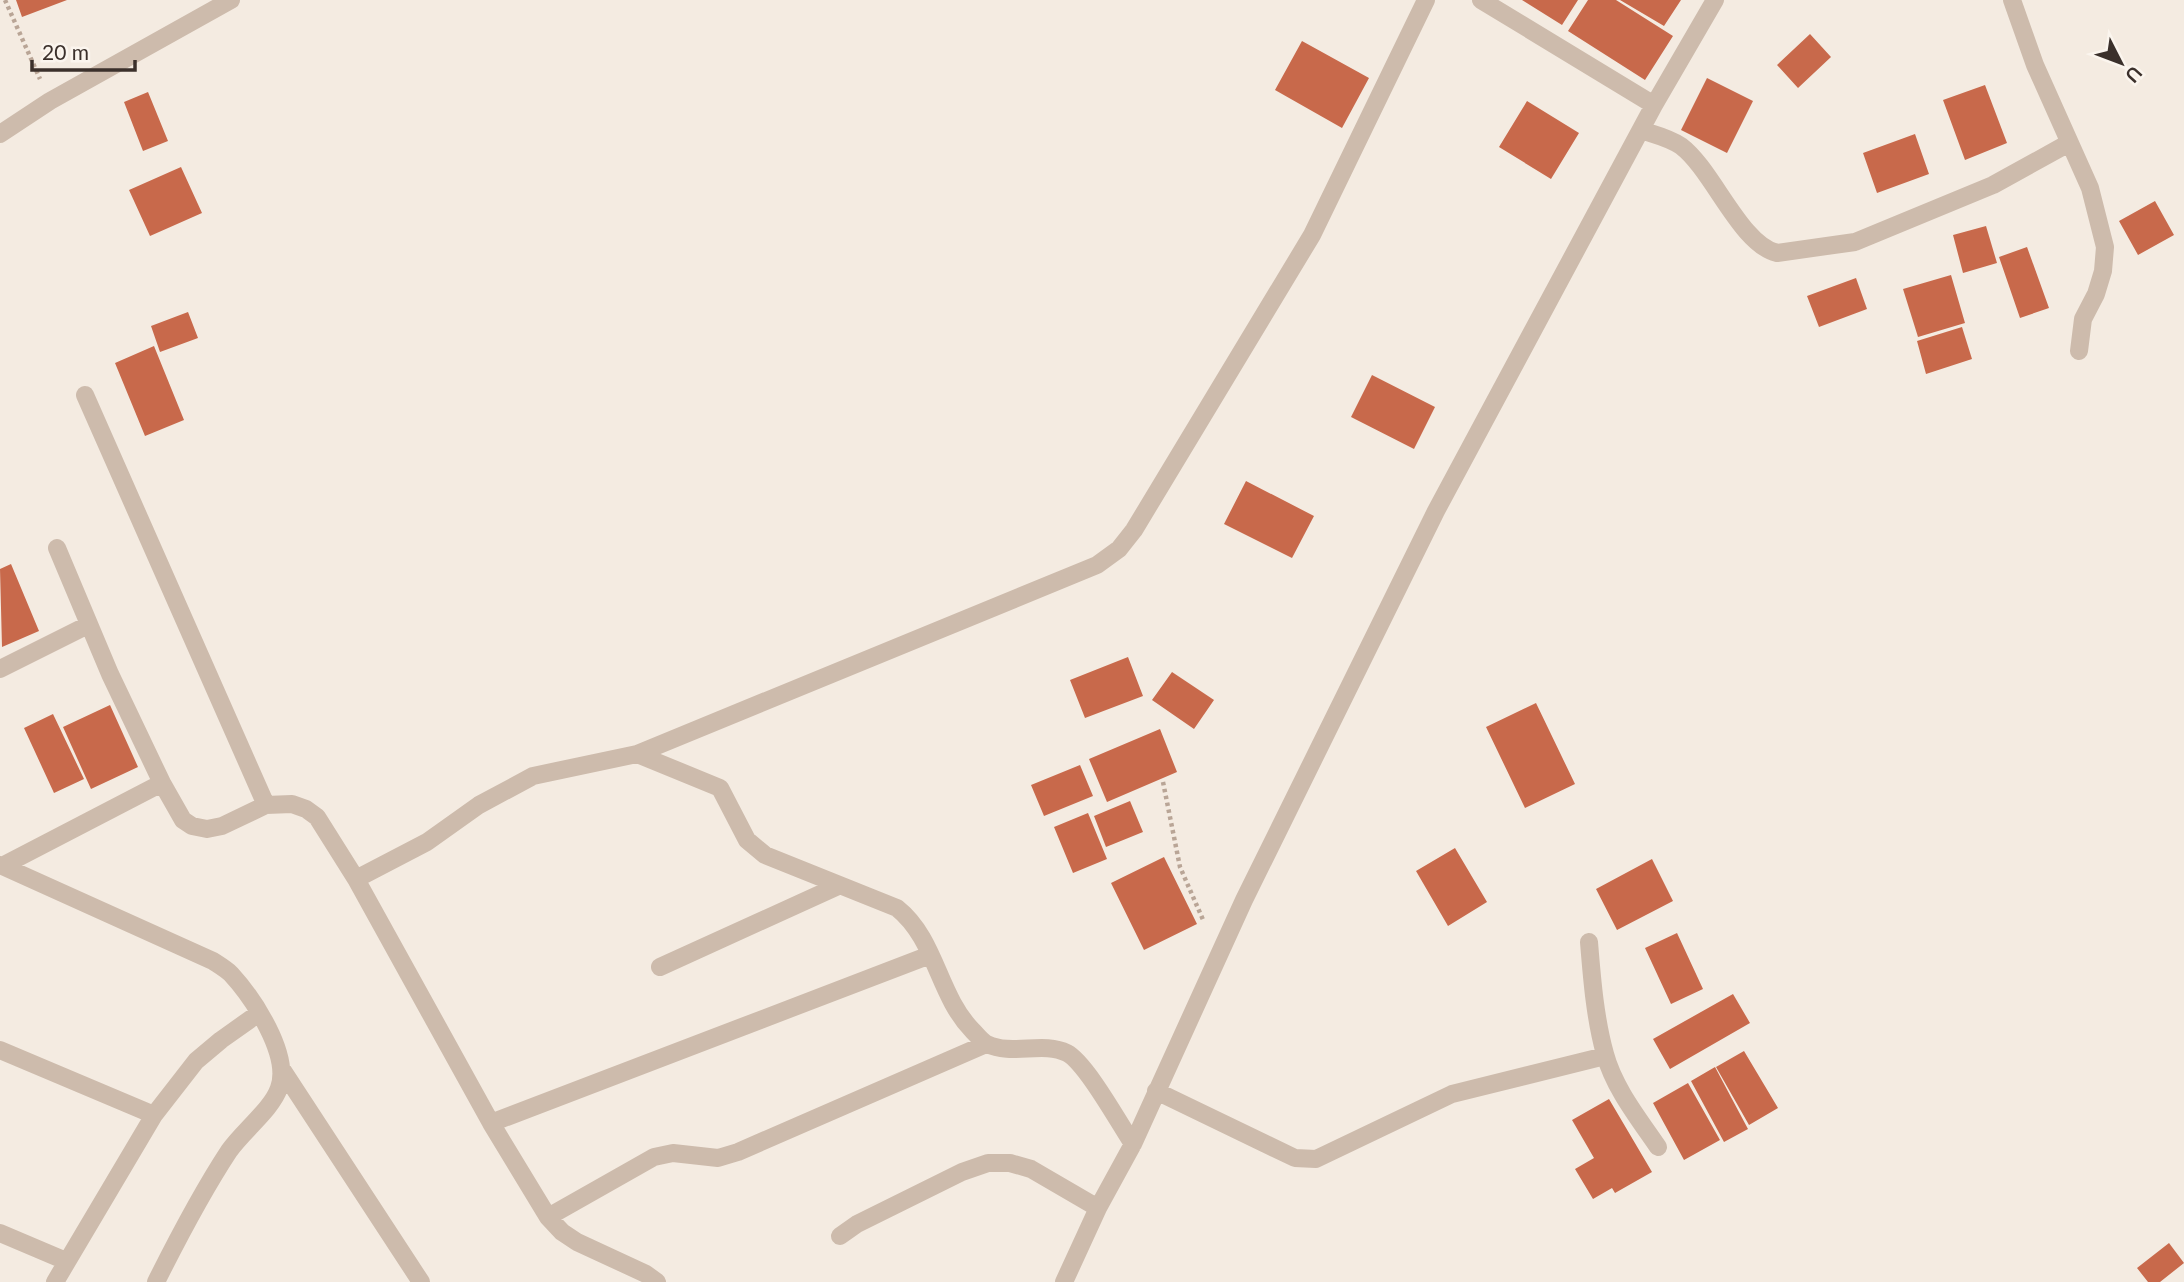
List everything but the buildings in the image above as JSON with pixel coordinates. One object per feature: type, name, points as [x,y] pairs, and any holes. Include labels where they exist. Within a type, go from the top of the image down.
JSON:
[{"type":"street","points":[[0,134],[50,101],[231,0]]},
{"type":"street","points":[[356,879],[427,842],[479,805],[533,776],[637,754],[1097,565],[1119,549],[1134,530],[1312,235],[1426,0]]},
{"type":"street","points":[[1481,0],[1654,104]]},
{"type":"street","points":[[1064,1282],[1098,1208],[1133,1144],[1218,956],[1436,511],[1654,104],[1715,0]]},
{"type":"street","points":[[2012,0],[2035,65],[2090,188],[2105,247],[2103,271],[2096,294],[2083,318],[2079,351]]},
{"type":"street","points":[[1641,130],[1680,145],[1702,167],[1724,202],[1755,239],[1766,250],[1777,253],[1855,242],[1993,185],[2069,143]]},
{"type":"street","points":[[85,395],[266,805]]},
{"type":"street","points":[[57,548],[88,625],[162,783],[183,820],[207,830],[222,826],[266,805],[292,804],[317,817],[356,879],[491,1123],[548,1217],[562,1232],[577,1242],[646,1274],[657,1282]]},
{"type":"street","points":[[0,669],[88,625]]},
{"type":"street","points":[[637,754],[720,788],[747,840],[765,855],[897,908],[911,919],[958,1015],[986,1044]]},
{"type":"street","points":[[1,866],[162,783]]},
{"type":"street","points":[[1,866],[213,961],[229,972],[259,1013],[278,1051],[283,1071],[421,1282]]},
{"type":"street","points":[[660,967],[838,886]]},
{"type":"street","points":[[1589,942],[1593,989],[1605,1056],[1626,1100],[1658,1147]]},
{"type":"street","points":[[491,1123],[930,955]]},
{"type":"street","points":[[55,1282],[154,1115],[196,1061],[259,1013]]},
{"type":"street","points":[[548,1217],[654,1157],[673,1153],[719,1158],[738,1152],[986,1044],[1007,1048],[1050,1049],[1067,1054],[1081,1066],[1133,1144]]},
{"type":"street","points":[[0,1050],[154,1115]]},
{"type":"street","points":[[1156,1091],[1295,1158],[1316,1160],[1452,1094],[1605,1056]]},
{"type":"street","points":[[156,1282],[229,1152],[279,1090],[283,1071]]},
{"type":"street","points":[[839,1236],[857,1224],[961,1172],[988,1163],[1010,1163],[1031,1169],[1098,1208]]},
{"type":"street","points":[[0,1233],[66,1261]]},
{"type":"path","points":[[5,0],[50,101]]},
{"type":"path","points":[[1163,782],[1180,867],[1218,956]]}]
